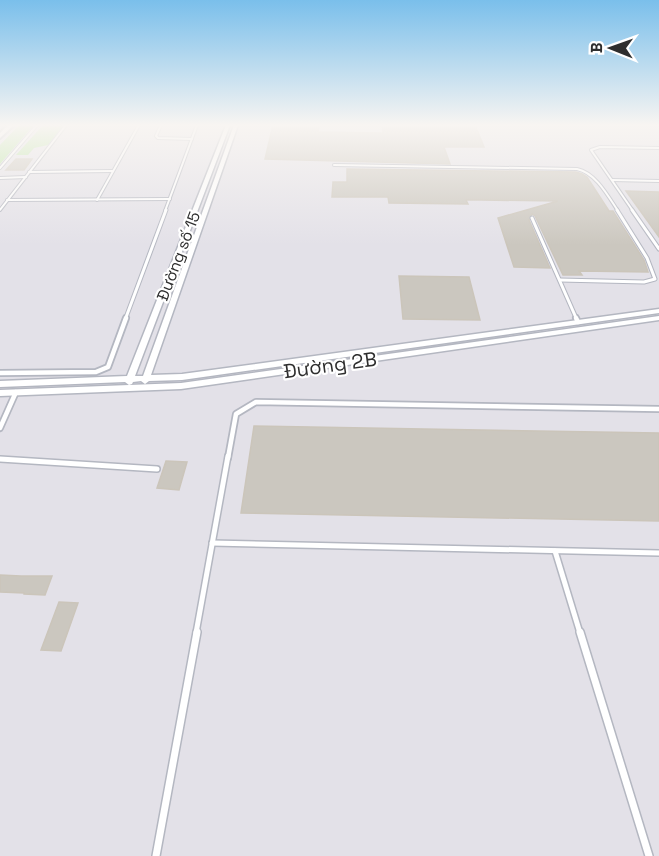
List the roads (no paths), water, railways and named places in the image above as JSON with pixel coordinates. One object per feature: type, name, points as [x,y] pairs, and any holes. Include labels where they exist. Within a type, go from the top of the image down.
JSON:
[{"type":"street","name":"Đường số 15","points":[[127,388],[213,165]]},
{"type":"street","name":"Đường số 15","points":[[143,387],[222,165]]},
{"type":"street","name":"Đường 2B","points":[[0,384],[182,377],[659,311]]},
{"type":"street","name":"Đường 2B","points":[[0,393],[181,386],[659,318]]},
{"type":"lane","points":[[0,210],[35,165]]},
{"type":"lane","points":[[97,200],[116,165]]},
{"type":"lane","points":[[0,373],[96,372],[108,367],[182,165]]},
{"type":"lane","points":[[334,165],[565,168],[588,172],[633,235],[653,268],[655,279],[644,282],[560,280]]},
{"type":"lane","points":[[601,165],[659,249]]},
{"type":"lane","points":[[29,172],[113,171]]},
{"type":"lane","points":[[0,178],[26,177]]},
{"type":"lane","points":[[612,180],[659,181]]},
{"type":"lane","points":[[7,200],[170,199]]},
{"type":"lane","points":[[532,218],[578,322]]},
{"type":"lane","points":[[0,428],[16,392]]},
{"type":"lane","points":[[156,856],[236,414],[256,402],[659,409]]},
{"type":"lane","points":[[0,459],[157,469]]},
{"type":"lane","points":[[212,543],[659,553]]},
{"type":"lane","points":[[555,551],[649,856]]}]
